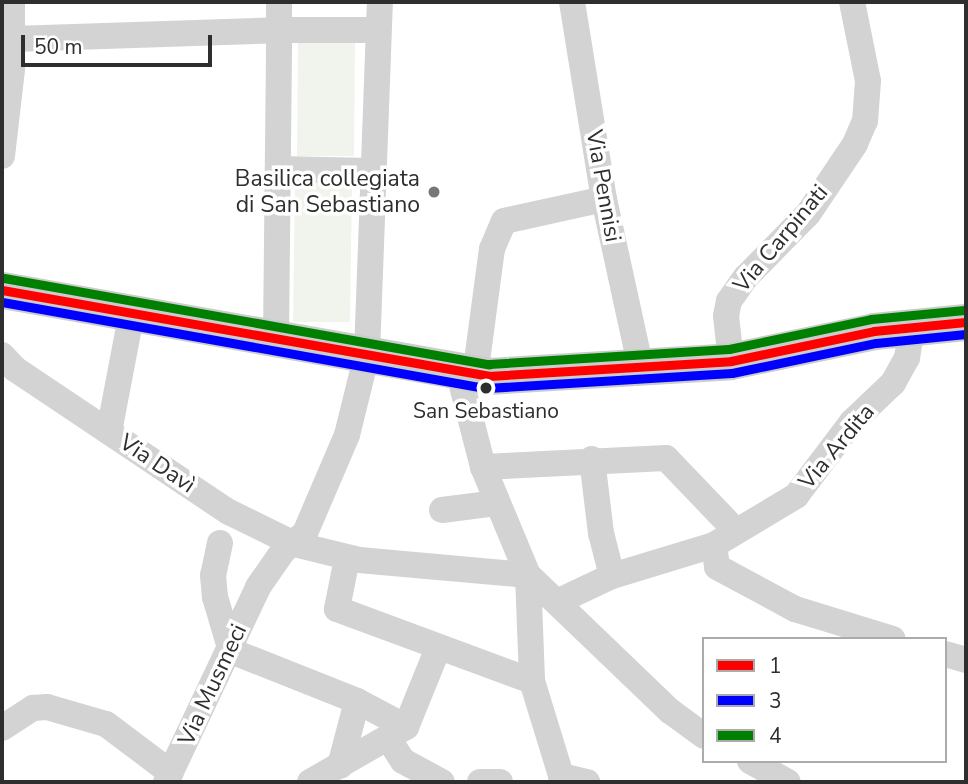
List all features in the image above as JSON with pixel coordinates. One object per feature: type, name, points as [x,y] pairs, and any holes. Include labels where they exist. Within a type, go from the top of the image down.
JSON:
[{"type":"street","points":[[2,156],[13,39],[12,2]]},
{"type":"street","name":"Via Pennisi","points":[[572,2],[604,199],[641,369]]},
{"type":"street","name":"Via Carpinati","points":[[731,361],[726,316],[729,301],[746,277],[808,214],[855,144],[865,121],[868,81],[852,2]]},
{"type":"street","points":[[13,39],[277,21],[379,17],[367,354],[347,435],[293,538]]},
{"type":"street","points":[[269,336],[278,169],[277,21]]},
{"type":"street","points":[[278,169],[373,171]]},
{"type":"street","points":[[587,782],[562,779],[529,684],[520,569],[469,421],[474,375],[488,305],[492,249],[504,222],[604,199]]},
{"type":"street","points":[[2,290],[132,311],[474,375],[641,369],[731,361],[874,331],[966,322]]},
{"type":"street","points":[[109,432],[132,311]]},
{"type":"street","name":"Via Ardita","points":[[559,601],[612,576],[730,532],[796,496],[852,422],[893,383],[907,358],[912,328]]},
{"type":"street","name":"Via Davì","points":[[2,355],[40,386],[229,512],[353,559]]},
{"type":"street","points":[[483,467],[592,459],[666,458],[730,532],[717,567],[743,578],[795,610],[886,637]]},
{"type":"street","points":[[592,459],[600,533],[612,576]]},
{"type":"street","points":[[442,510],[496,503]]},
{"type":"street","name":"Via Musmeci","points":[[168,778],[231,651],[258,587],[293,538]]},
{"type":"street","points":[[220,543],[213,575],[231,651],[357,701],[397,732],[403,761],[442,782]]},
{"type":"street","points":[[529,684],[337,609],[353,559],[520,569],[559,601],[670,712],[702,735]]},
{"type":"street","points":[[310,782],[397,732],[438,648]]},
{"type":"street","points":[[947,655],[966,660]]},
{"type":"street","points":[[340,766],[357,701]]},
{"type":"street","points":[[2,728],[33,708],[47,707],[106,724],[168,778]]},
{"type":"street","points":[[754,763],[788,782]]},
{"type":"street","points":[[480,782],[500,782]]},
{"type":"shaded area","points":[[298,41],[355,41],[354,156],[297,156]]},
{"type":"shaded area","points":[[295,182],[352,183],[350,322],[293,322]]},
{"type":"transit line","name":"4","points":[[4,278],[489,364],[729,349],[871,319],[965,310]]},
{"type":"transit line","name":"1","points":[[2,290],[488,376],[731,361],[874,331],[966,322]]},
{"type":"transit line","name":"3","points":[[2,302],[487,388],[732,373],[876,343],[966,334]]},
{"type":"place","name":"Basilica collegiata di San Sebastiano","points":[[434,192]]},
{"type":"place","name":"San Sebastiano","points":[[486,388]]}]
